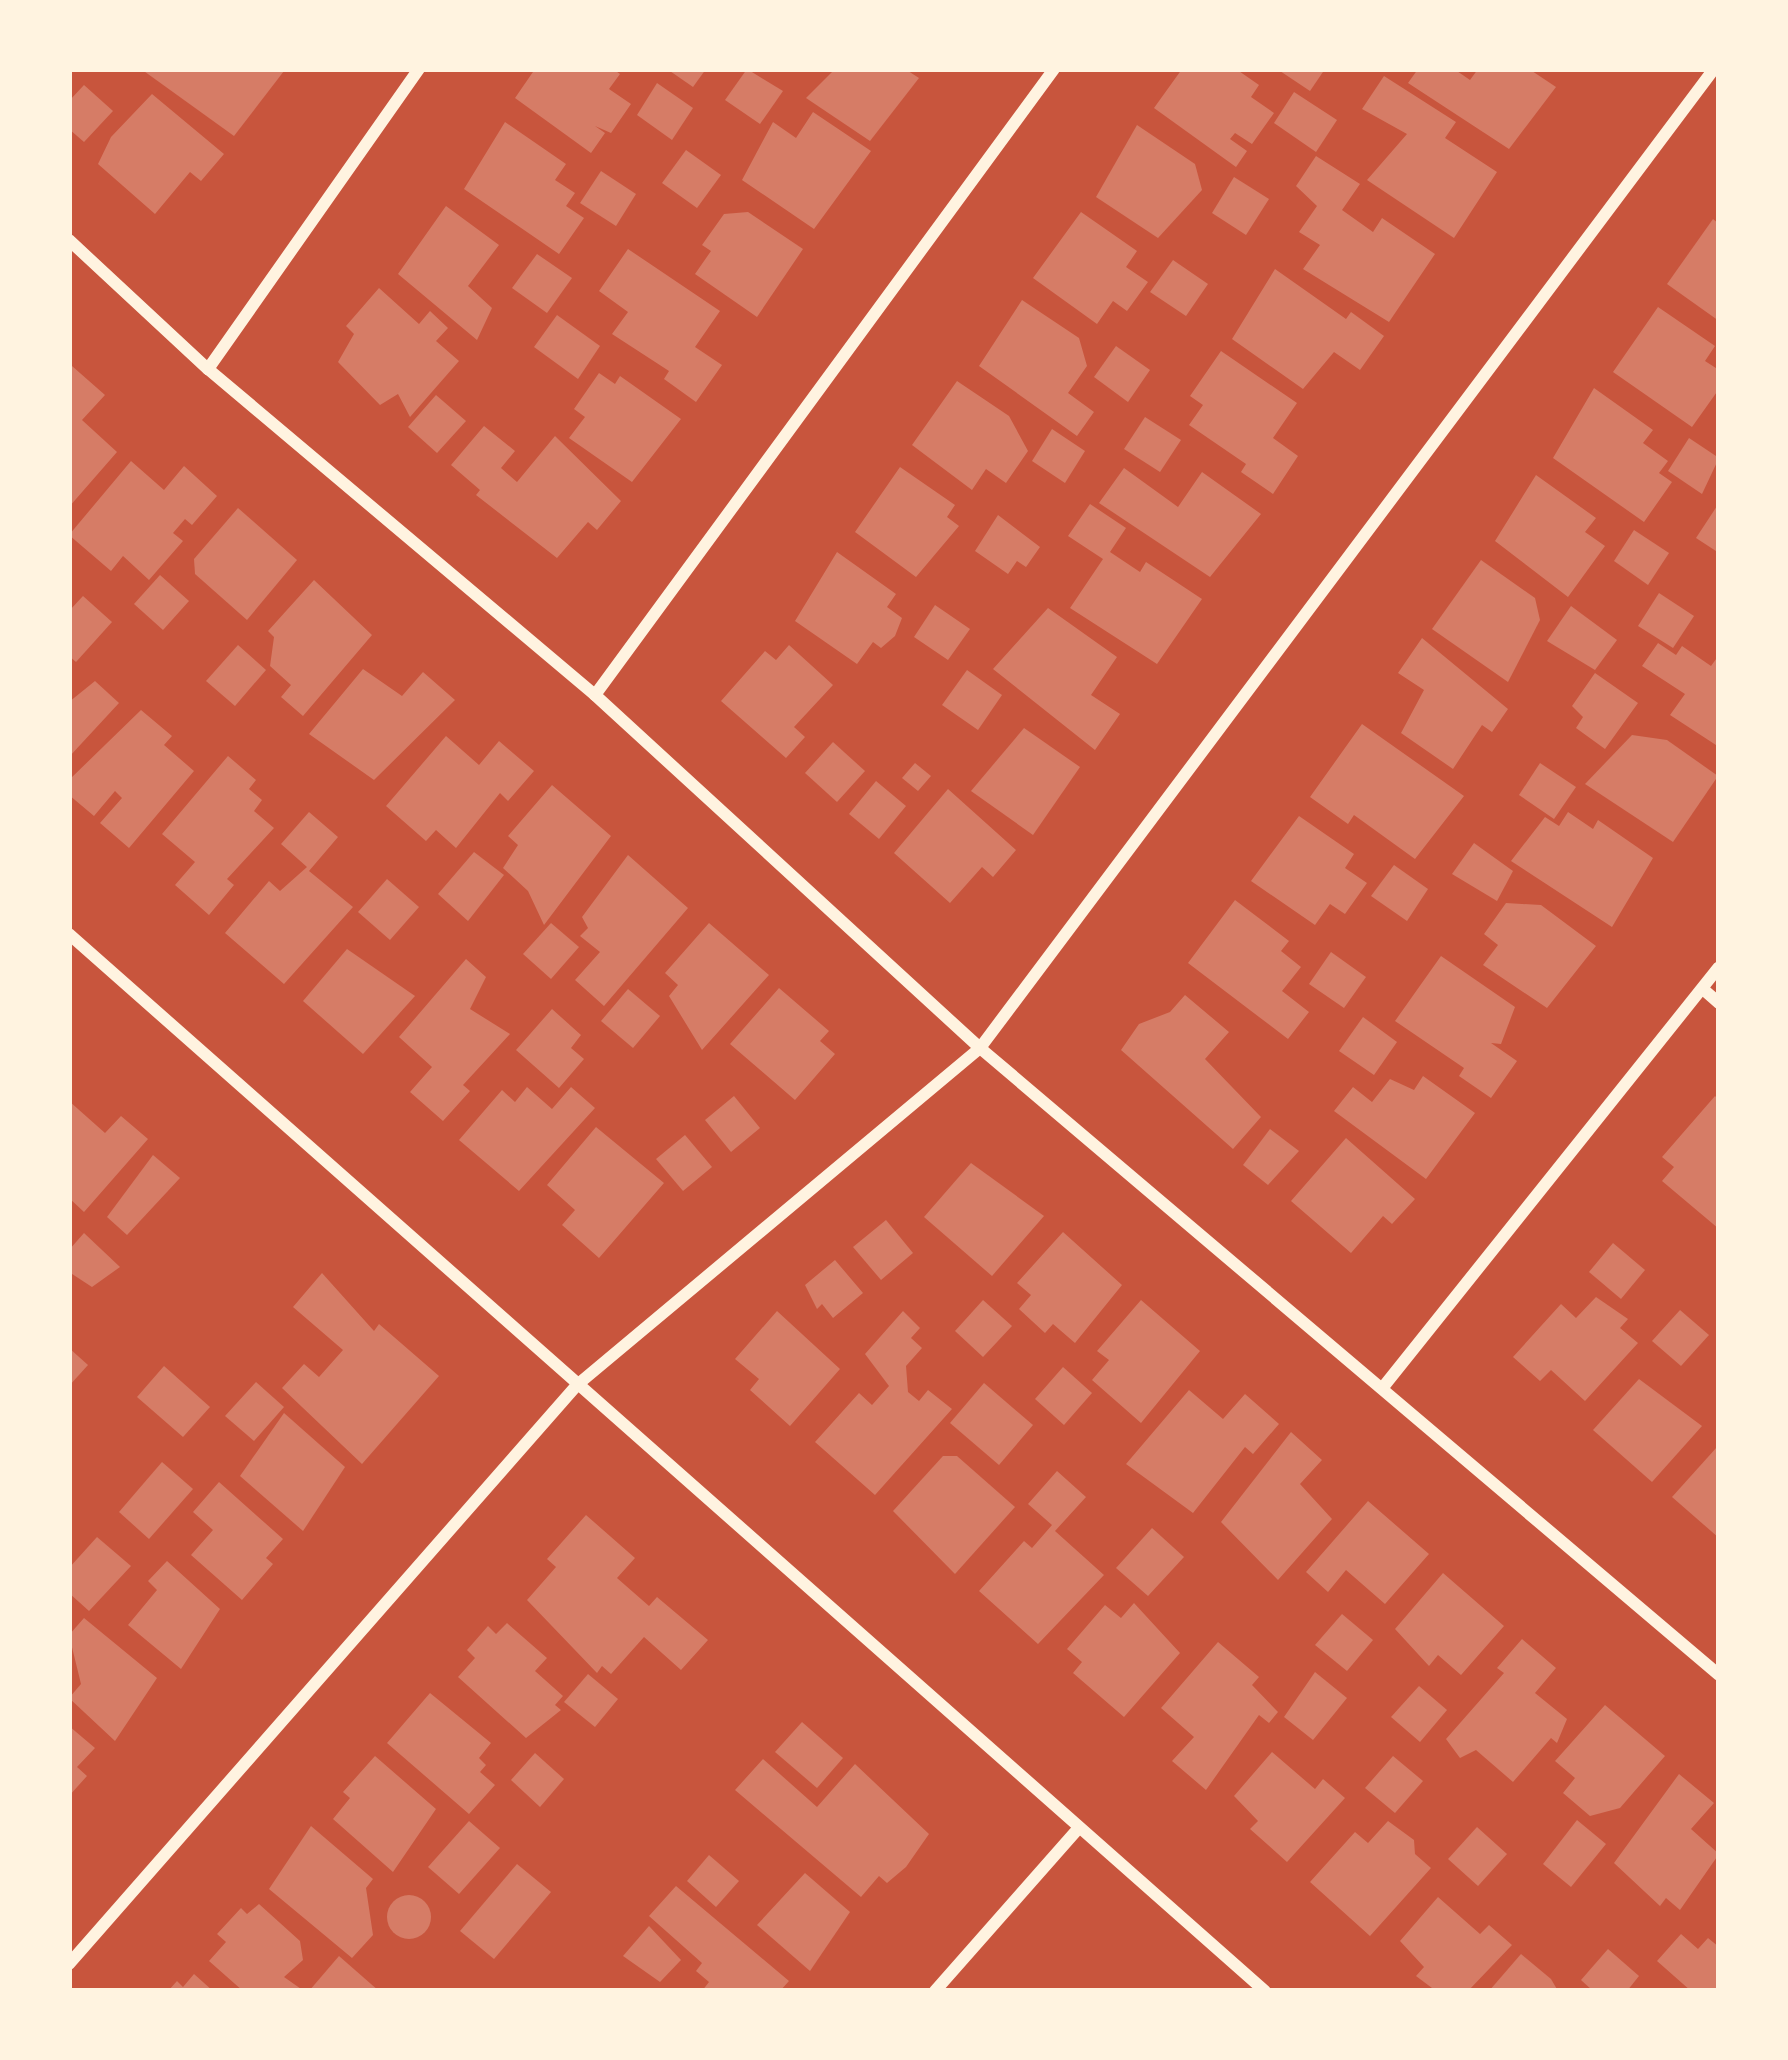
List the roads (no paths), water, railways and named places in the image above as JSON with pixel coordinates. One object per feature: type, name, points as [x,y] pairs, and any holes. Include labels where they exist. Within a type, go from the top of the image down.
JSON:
[{"type":"street","points":[[208,369],[418,69]]},
{"type":"street","points":[[595,695],[1054,69]]},
{"type":"street","points":[[69,1964],[577,1385],[980,1048],[1714,69]]},
{"type":"street","points":[[69,240],[208,369],[595,695],[980,1048],[1384,1385],[1719,1675]]},
{"type":"street","points":[[72,942],[1076,1831],[1264,1991]]},
{"type":"street","points":[[1384,1385],[1719,967]]},
{"type":"street","points":[[1703,990],[1719,1004]]},
{"type":"street","points":[[935,1991],[1076,1831]]}]
